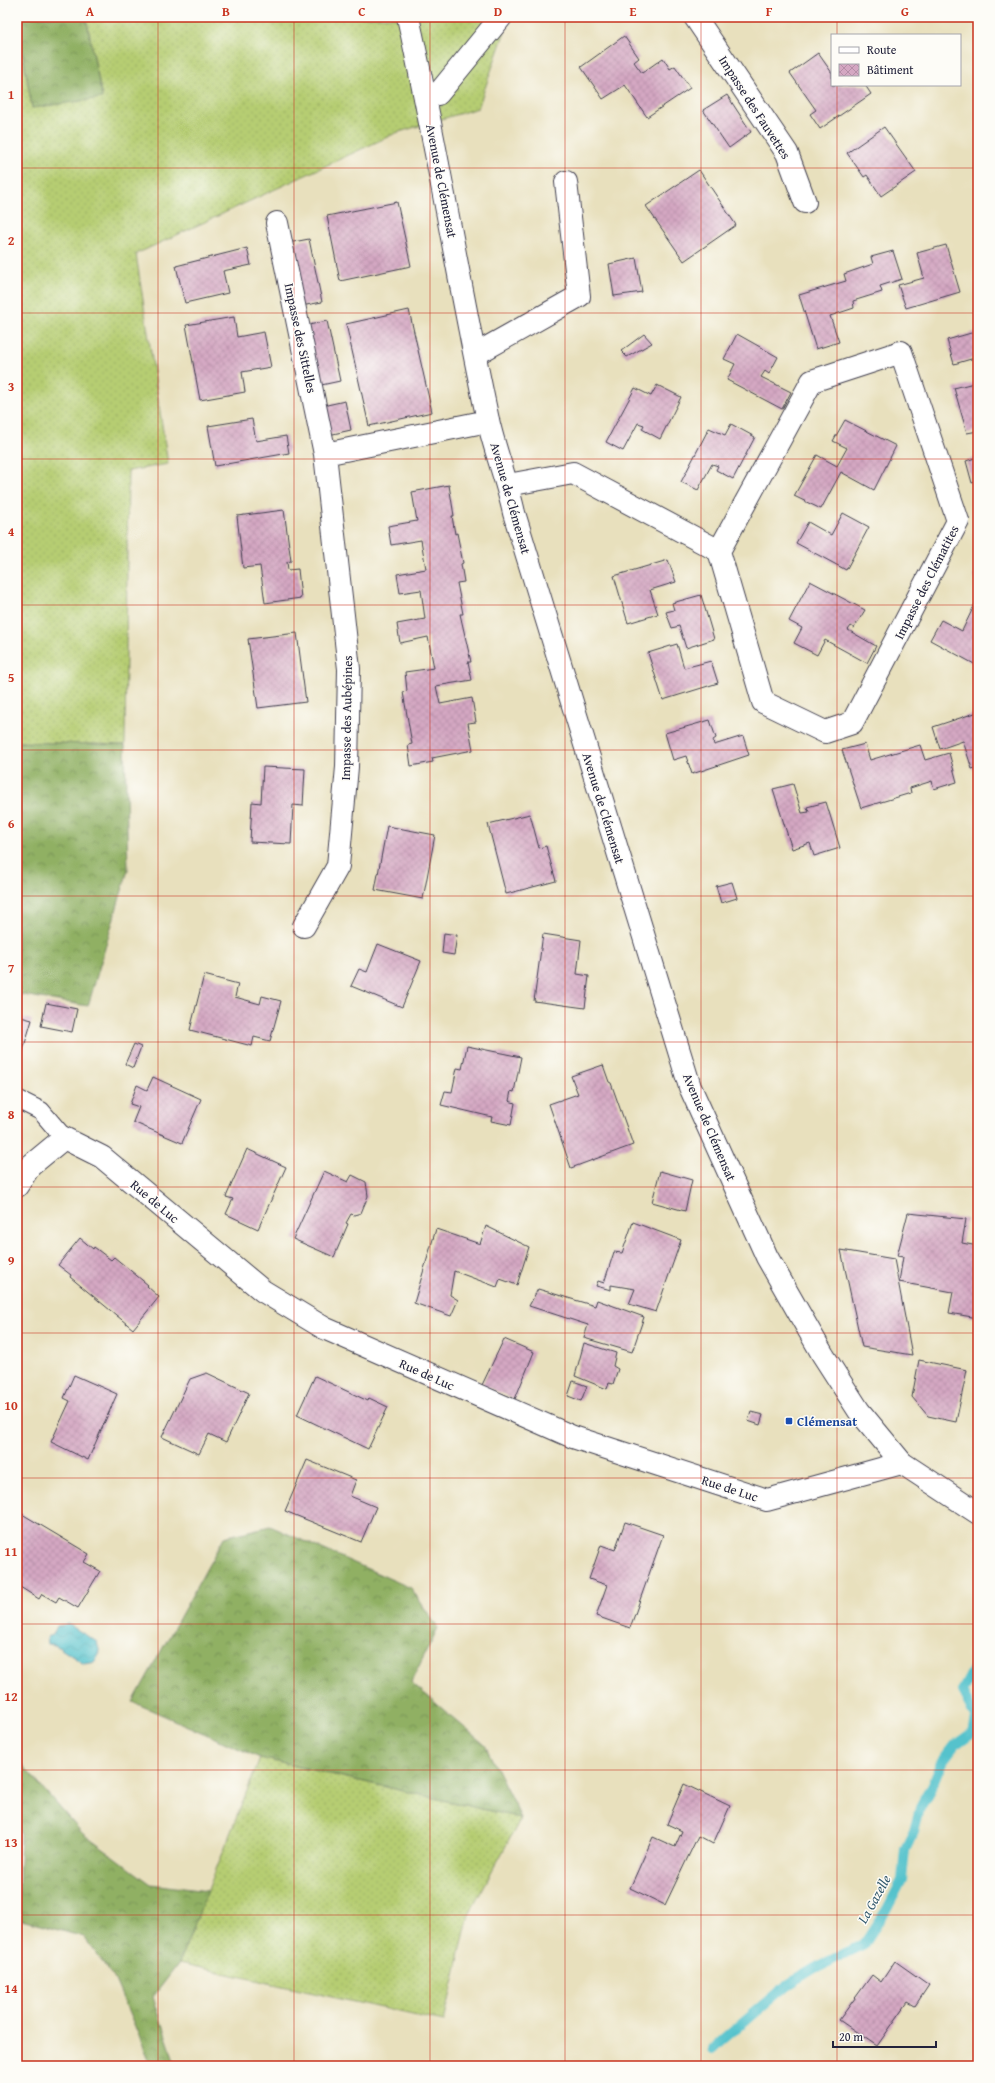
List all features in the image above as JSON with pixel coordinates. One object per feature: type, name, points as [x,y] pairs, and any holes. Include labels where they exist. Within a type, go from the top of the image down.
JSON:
[{"type":"street","name":"Avenue de Clémensat","points":[[408,17],[426,96],[488,421],[508,485],[514,513],[690,1087],[767,1257],[823,1355],[859,1411],[902,1462],[978,1513]]},
{"type":"street","points":[[426,96],[438,94],[501,17]]},
{"type":"street","name":"Impasse des Fauvettes","points":[[695,17],[787,153],[805,202]]},
{"type":"street","points":[[476,354],[579,296],[566,182]]},
{"type":"street","name":"Impasse des Sittelles","points":[[276,223],[325,454]]},
{"type":"street","name":"Impasse des Clématites","points":[[901,352],[958,521],[852,723],[825,732],[763,702],[719,551],[812,381],[901,352]]},
{"type":"street","points":[[325,454],[488,421]]},
{"type":"street","name":"Impasse des Aubépines","points":[[304,926],[338,866],[347,767],[349,669],[325,454]]},
{"type":"street","points":[[508,485],[573,473],[719,551]]},
{"type":"street","points":[[17,1186],[30,1166],[64,1138]]},
{"type":"street","name":"Rue de Luc","points":[[64,1138],[102,1157],[262,1291],[324,1328],[573,1437],[767,1500],[902,1462]]},
{"type":"lane","points":[[17,1099],[41,1111],[64,1138]]},
{"type":"green space","points":[[17,17],[86,17],[102,98],[32,108]]},
{"type":"green space","points":[[86,17],[510,17],[478,108],[396,133],[136,254],[168,464],[128,471],[125,745],[17,742],[17,20],[32,108],[102,97]]},
{"type":"green space","points":[[17,742],[125,745],[128,870],[88,1006],[17,994]]},
{"type":"green space","points":[[270,1526],[411,1588],[438,1628],[411,1682],[485,1745],[521,1818],[260,1758],[133,1702],[224,1537]]},
{"type":"green space","points":[[260,1758],[521,1818],[469,1914],[444,2022],[179,1963]]},
{"type":"green space","points":[[17,1759],[83,1834],[151,1884],[208,1891],[179,1963],[153,1997],[176,2066],[152,2066],[114,1978],[84,1937],[18,1919],[21,1834],[17,1823]]},
{"type":"water","points":[[68,1624],[97,1642],[100,1653],[95,1662],[84,1664],[55,1645],[48,1644],[47,1637],[53,1635],[57,1626]]},
{"type":"building","points":[[624,36],[639,58],[634,62],[642,73],[663,58],[670,69],[675,66],[690,88],[647,117],[625,85],[603,99],[581,67]]},
{"type":"building","points":[[818,53],[831,72],[831,86],[866,86],[871,94],[820,129],[810,114],[816,110],[790,73]]},
{"type":"building","points":[[727,95],[751,132],[729,148],[703,110]]},
{"type":"building","points":[[884,127],[916,172],[881,196],[867,175],[864,177],[847,153]]},
{"type":"building","points":[[699,170],[736,225],[684,261],[646,206]]},
{"type":"building","points":[[397,202],[411,266],[340,281],[327,216]]},
{"type":"building","points":[[309,239],[322,302],[296,307],[283,244]]},
{"type":"building","points":[[946,245],[960,292],[906,308],[898,285],[924,278],[917,253]]},
{"type":"building","points":[[247,248],[251,265],[223,271],[228,293],[185,303],[176,266]]},
{"type":"building","points":[[893,251],[902,279],[880,286],[882,292],[853,301],[854,308],[830,316],[839,342],[816,349],[799,295],[846,281],[844,274],[873,264],[871,257]]},
{"type":"building","points":[[636,258],[642,292],[614,296],[609,264]]},
{"type":"building","points":[[409,310],[432,412],[369,426],[346,324]]},
{"type":"building","points":[[234,317],[237,337],[264,332],[271,367],[242,372],[245,392],[200,400],[186,325]]},
{"type":"building","points":[[327,321],[340,381],[312,387],[300,327]]},
{"type":"building","points":[[978,331],[978,357],[954,364],[947,340]]},
{"type":"building","points":[[644,334],[652,343],[627,357],[621,351]]},
{"type":"building","points":[[737,334],[778,357],[769,374],[765,371],[761,377],[791,392],[782,409],[727,380],[735,364],[724,359]]},
{"type":"building","points":[[978,382],[978,431],[967,433],[954,388]]},
{"type":"building","points":[[657,385],[681,397],[660,439],[642,429],[644,425],[638,423],[623,451],[606,442],[635,388],[651,396]]},
{"type":"building","points":[[345,401],[351,430],[324,436],[318,407]]},
{"type":"building","points":[[252,419],[256,441],[286,436],[289,453],[215,466],[208,426]]},
{"type":"building","points":[[845,420],[896,446],[874,490],[841,472],[821,509],[794,496],[817,455],[837,466],[847,448],[833,441]]},
{"type":"building","points":[[731,424],[755,437],[733,479],[716,470],[718,466],[712,464],[698,490],[681,482],[709,428],[725,435]]},
{"type":"building","points":[[978,457],[978,481],[972,483],[966,461]]},
{"type":"building","points":[[449,485],[455,534],[457,533],[463,563],[461,564],[464,582],[457,583],[463,614],[460,614],[471,662],[468,662],[472,680],[436,686],[440,704],[472,698],[476,722],[468,723],[473,750],[432,758],[433,762],[411,766],[408,745],[412,744],[403,692],[407,691],[405,672],[434,668],[428,637],[400,643],[397,624],[425,619],[421,590],[400,593],[397,574],[426,569],[421,540],[391,545],[388,526],[417,521],[412,492]]},
{"type":"building","points":[[284,510],[291,561],[287,562],[288,570],[298,569],[301,598],[265,603],[260,566],[243,568],[237,516]]},
{"type":"building","points":[[843,513],[869,527],[846,570],[796,543],[808,522],[831,535]]},
{"type":"building","points":[[668,560],[676,582],[650,590],[658,614],[628,623],[614,576]]},
{"type":"building","points":[[978,572],[978,584],[973,575]]},
{"type":"building","points":[[810,581],[865,610],[854,628],[851,626],[848,630],[876,646],[867,663],[825,640],[817,655],[794,643],[802,628],[789,621]]},
{"type":"building","points":[[701,595],[714,639],[686,648],[679,626],[672,628],[666,612],[674,610],[672,603]]},
{"type":"building","points":[[975,604],[978,606],[978,666],[930,640],[941,620],[962,631]]},
{"type":"building","points":[[297,633],[306,702],[258,708],[248,639]]},
{"type":"building","points":[[677,644],[684,668],[711,661],[718,683],[663,700],[648,653]]},
{"type":"building","points":[[978,712],[978,767],[972,769],[963,741],[940,749],[933,727]]},
{"type":"building","points":[[710,720],[716,738],[713,740],[714,745],[743,736],[749,755],[692,774],[686,756],[673,760],[665,733]]},
{"type":"building","points":[[865,744],[870,760],[920,745],[925,760],[949,753],[957,782],[934,789],[932,781],[910,788],[911,793],[861,808],[842,750]]},
{"type":"building","points":[[263,767],[305,769],[303,806],[293,805],[291,844],[250,842],[252,802],[261,803]]},
{"type":"building","points":[[793,784],[802,813],[809,812],[807,807],[826,802],[840,848],[814,856],[810,843],[792,849],[773,789]]},
{"type":"building","points":[[530,814],[539,848],[546,846],[556,881],[506,894],[488,824]]},
{"type":"building","points":[[387,826],[435,835],[423,899],[375,890]]},
{"type":"building","points":[[732,882],[737,898],[721,903],[716,886]]},
{"type":"building","points":[[444,933],[457,935],[454,955],[442,953]]},
{"type":"building","points":[[543,934],[581,940],[577,974],[589,976],[585,1008],[534,1001]]},
{"type":"building","points":[[378,944],[421,961],[402,1007],[351,986],[359,969],[367,972]]},
{"type":"building","points":[[204,975],[238,984],[235,997],[260,1004],[262,996],[281,1001],[270,1041],[254,1037],[252,1046],[190,1030]]},
{"type":"building","points":[[46,1003],[77,1009],[72,1032],[41,1026]]},
{"type":"building","points":[[17,1016],[32,1020],[20,1060],[17,1059]]},
{"type":"building","points":[[134,1044],[141,1047],[133,1068],[125,1064]]},
{"type":"building","points":[[467,1046],[521,1057],[514,1092],[511,1091],[509,1101],[515,1103],[511,1125],[491,1121],[492,1117],[441,1105],[445,1091],[452,1092],[457,1068],[462,1069]]},
{"type":"building","points":[[603,1065],[633,1145],[571,1168],[549,1104],[578,1094],[571,1076]]},
{"type":"building","points":[[153,1077],[201,1099],[182,1143],[133,1122],[139,1107],[130,1104],[137,1085],[147,1090]]},
{"type":"building","points":[[247,1149],[286,1167],[258,1229],[226,1214],[233,1199],[226,1197]]},
{"type":"building","points":[[324,1171],[348,1182],[352,1175],[366,1182],[368,1196],[361,1213],[354,1215],[351,1214],[346,1223],[348,1224],[334,1257],[293,1239]]},
{"type":"building","points":[[660,1171],[692,1180],[685,1211],[652,1202]]},
{"type":"building","points":[[908,1213],[966,1219],[962,1243],[978,1246],[978,1318],[949,1313],[953,1292],[899,1282],[903,1257],[897,1256]]},
{"type":"building","points":[[633,1222],[681,1240],[656,1312],[629,1304],[635,1289],[611,1285],[611,1290],[596,1286],[598,1281],[604,1283],[614,1252],[622,1253]]},
{"type":"building","points":[[486,1226],[529,1247],[517,1285],[500,1279],[497,1287],[454,1271],[450,1295],[458,1300],[451,1316],[414,1303],[436,1229],[480,1244]]},
{"type":"building","points":[[80,1238],[93,1249],[94,1247],[111,1260],[114,1257],[148,1285],[147,1286],[159,1297],[133,1329],[70,1277],[71,1275],[58,1265]]},
{"type":"building","points":[[841,1250],[894,1259],[912,1355],[862,1347]]},
{"type":"building","points":[[538,1289],[595,1306],[597,1300],[644,1317],[632,1352],[584,1338],[588,1325],[529,1306]]},
{"type":"building","points":[[504,1339],[534,1352],[515,1399],[482,1385]]},
{"type":"building","points":[[584,1343],[616,1353],[613,1366],[618,1369],[613,1384],[609,1383],[607,1389],[575,1376]]},
{"type":"building","points":[[919,1360],[967,1370],[956,1422],[928,1416],[912,1397]]},
{"type":"building","points":[[207,1373],[249,1393],[226,1442],[209,1434],[199,1454],[162,1437],[190,1379]]},
{"type":"building","points":[[74,1375],[117,1394],[88,1460],[51,1442],[70,1401],[64,1398]]},
{"type":"building","points":[[315,1376],[368,1401],[369,1398],[388,1407],[368,1449],[297,1415]]},
{"type":"building","points":[[573,1381],[587,1386],[581,1401],[568,1396]]},
{"type":"building","points":[[751,1412],[763,1415],[760,1425],[748,1421]]},
{"type":"building","points":[[307,1460],[356,1480],[350,1496],[376,1507],[361,1542],[285,1511]]},
{"type":"building","points":[[17,1511],[89,1554],[84,1562],[100,1571],[78,1608],[59,1597],[56,1602],[42,1594],[39,1599],[17,1585],[19,1581],[17,1580]]},
{"type":"building","points":[[625,1522],[663,1535],[630,1628],[596,1616],[607,1585],[589,1579],[601,1545],[615,1550]]},
{"type":"building","points":[[684,1784],[730,1806],[713,1844],[698,1836],[665,1905],[630,1888],[653,1837],[675,1847],[682,1831],[667,1824]]},
{"type":"building","points":[[895,1961],[929,1985],[915,2006],[908,2002],[877,2046],[839,2020],[872,1975],[881,1982]]},
{"type":"waterway","name":"La Gazelle","points":[[978,1601],[976,1610],[978,1616]]},
{"type":"waterway","name":"La Gazelle","points":[[712,2049],[787,1985],[815,1968],[864,1944],[887,1909],[902,1880],[905,1849],[914,1831],[920,1808],[933,1784],[942,1762],[955,1745],[973,1732],[976,1718],[962,1691],[978,1661]]},
{"type":"place","name":"Clémensat","points":[[789,1421]]}]
